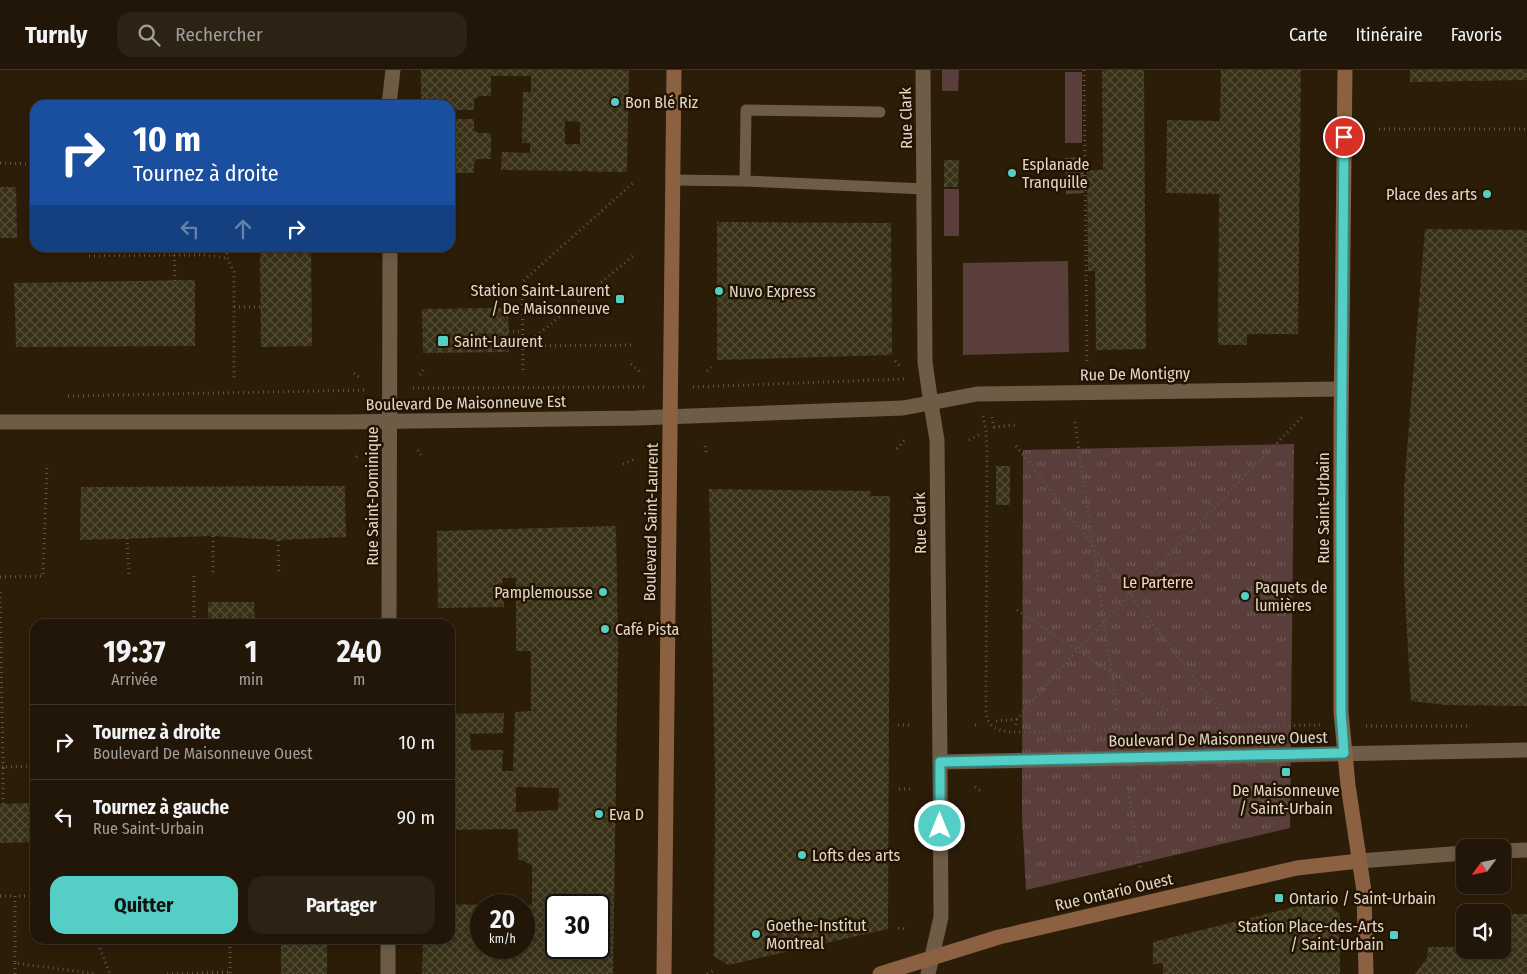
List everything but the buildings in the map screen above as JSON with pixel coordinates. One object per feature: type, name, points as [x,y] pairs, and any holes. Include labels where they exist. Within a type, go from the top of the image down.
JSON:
[{"type":"main road","name":"Boulevard Saint-Laurent","points":[[664,974],[674,70]]},
{"type":"main road","name":"Rue Saint-Urbain","points":[[1345,70],[1341,389],[1341,702],[1344,753],[1364,890],[1366,974]]},
{"type":"main road","name":"Rue Ontario Ouest","points":[[880,974],[999,937],[1288,870],[1359,861]]},
{"type":"street","points":[[389,100],[392,70]]},
{"type":"street","name":"Rue Clark","points":[[923,70],[925,362],[937,440],[941,917],[928,974]]},
{"type":"street","name":"Rue Saint-Dominique","points":[[389,619],[390,252]]},
{"type":"street","name":"Rue De Montigny","points":[[931,404],[977,394],[1341,389]]},
{"type":"street","name":"Boulevard De Maisonneuve Est","points":[[0,422],[390,421],[670,416],[902,408],[931,404]]},
{"type":"street","name":"Boulevard De Maisonneuve Ouest","points":[[940,762],[1527,750]]},
{"type":"street","points":[[1511,851],[1527,850]]},
{"type":"street","points":[[1359,861],[1456,854]]},
{"type":"street","points":[[388,944],[388,974]]},
{"type":"lane","points":[[744,181],[746,110],[880,112]]},
{"type":"lane","points":[[673,180],[744,181],[925,189]]},
{"type":"path","points":[[1084,70],[1087,362]]},
{"type":"path","points":[[1379,129],[1527,130]]},
{"type":"path","points":[[0,163],[30,164]]},
{"type":"path","points":[[523,370],[522,282],[633,183]]},
{"type":"path","points":[[227,252],[227,258],[234,272],[234,380]]},
{"type":"path","points":[[89,256],[174,255],[227,258]]},
{"type":"path","points":[[174,255],[175,281]]},
{"type":"path","points":[[523,346],[633,256]]},
{"type":"path","points":[[234,307],[261,307]]},
{"type":"path","points":[[508,331],[523,332]]},
{"type":"path","points":[[523,346],[632,345]]},
{"type":"path","points":[[895,361],[900,366]]},
{"type":"path","points":[[631,364],[640,372]]},
{"type":"path","points":[[707,371],[711,367]]},
{"type":"path","points":[[420,375],[423,370]]},
{"type":"path","points":[[354,373],[359,377]]},
{"type":"path","name":"Boulevard De Maisonneuve Est","points":[[60,397],[391,389],[671,387],[895,380]]},
{"type":"path","name":"Boulevard De Maisonneuve Ouest","points":[[981,413],[986,424],[987,451],[986,712],[989,722],[993,727],[1008,732],[1024,732],[1298,724]]},
{"type":"path","points":[[1016,725],[1016,719],[1076,651],[1302,418]]},
{"type":"path","points":[[1075,422],[1118,717]]},
{"type":"path","points":[[994,427],[1015,425]]},
{"type":"path","points":[[969,440],[979,435]]},
{"type":"path","points":[[897,449],[905,440]]},
{"type":"path","points":[[705,446],[707,455]]},
{"type":"path","points":[[1016,446],[1221,713]]},
{"type":"path","points":[[418,450],[421,455]]},
{"type":"path","points":[[356,457],[359,453]]},
{"type":"path","points":[[623,464],[634,459]]},
{"type":"path","points":[[0,577],[43,576],[47,464]]},
{"type":"path","points":[[212,536],[213,574]]},
{"type":"path","points":[[127,538],[129,575]]},
{"type":"path","points":[[278,540],[279,574]]},
{"type":"path","points":[[194,576],[194,619]]},
{"type":"path","points":[[0,592],[3,804]]},
{"type":"path","points":[[1017,610],[1172,713]]},
{"type":"path","points":[[996,721],[1016,719]]},
{"type":"path","points":[[974,725],[980,724]]},
{"type":"path","points":[[898,725],[911,725]]},
{"type":"path","points":[[1370,726],[1471,726]]},
{"type":"path","points":[[2,767],[30,766]]},
{"type":"path","points":[[975,787],[982,792]]},
{"type":"path","points":[[1128,787],[1140,869]]},
{"type":"path","points":[[899,790],[913,789]]},
{"type":"path","points":[[0,896],[30,896]]},
{"type":"path","points":[[15,896],[15,974]]},
{"type":"path","points":[[898,928],[907,929]]},
{"type":"path","points":[[98,944],[110,974]]},
{"type":"path","points":[[167,974],[230,973],[230,944]]},
{"type":"path","points":[[15,963],[97,974]]},
{"type":"path","points":[[707,974],[713,971]]},
{"type":"green space","points":[[942,70],[959,70],[958,91],[942,91]]},
{"type":"green space","points":[[1065,72],[1082,72],[1082,143],[1065,143]]},
{"type":"green space","points":[[1083,157],[1084,193],[1066,194],[1065,158]]},
{"type":"green space","points":[[944,189],[959,189],[959,236],[944,236]]},
{"type":"green space","points":[[1068,261],[1069,352],[963,355],[963,263]]},
{"type":"green space","name":"Le Parterre","points":[[1294,444],[1290,828],[1026,890],[1022,815],[1023,450]]},
{"type":"place","name":"Bon Blé Riz","points":[[615,102]]},
{"type":"place","name":"Esplanade Tranquille","points":[[1012,173]]},
{"type":"place","name":"Place des arts","points":[[1487,194]]},
{"type":"place","name":"Nuvo Express","points":[[719,291]]},
{"type":"place","name":"Station Saint-Laurent / De Maisonneuve","points":[[620,299]]},
{"type":"place","name":"Saint-Laurent","points":[[443,341]]},
{"type":"place","name":"Pamplemousse","points":[[603,592]]},
{"type":"place","name":"Paquets de lumières","points":[[1245,596]]},
{"type":"place","name":"Café Pista","points":[[605,629]]},
{"type":"place","name":"De Maisonneuve / Saint-Urbain","points":[[1286,772]]},
{"type":"place","name":"Eva D","points":[[599,814]]},
{"type":"place","name":"Lofts des arts","points":[[802,855]]},
{"type":"place","name":"Ontario / Saint-Urbain","points":[[1279,898]]},
{"type":"place","name":"Goethe-Institut Montreal","points":[[756,934]]},
{"type":"place","name":"Station Place-des-Arts / Saint-Urbain","points":[[1394,935]]},
{"type":"route","points":[[940,826],[940,762],[975,760],[1014,762],[1110,760],[1344,753],[1341,712],[1341,349],[1344,137]]}]
